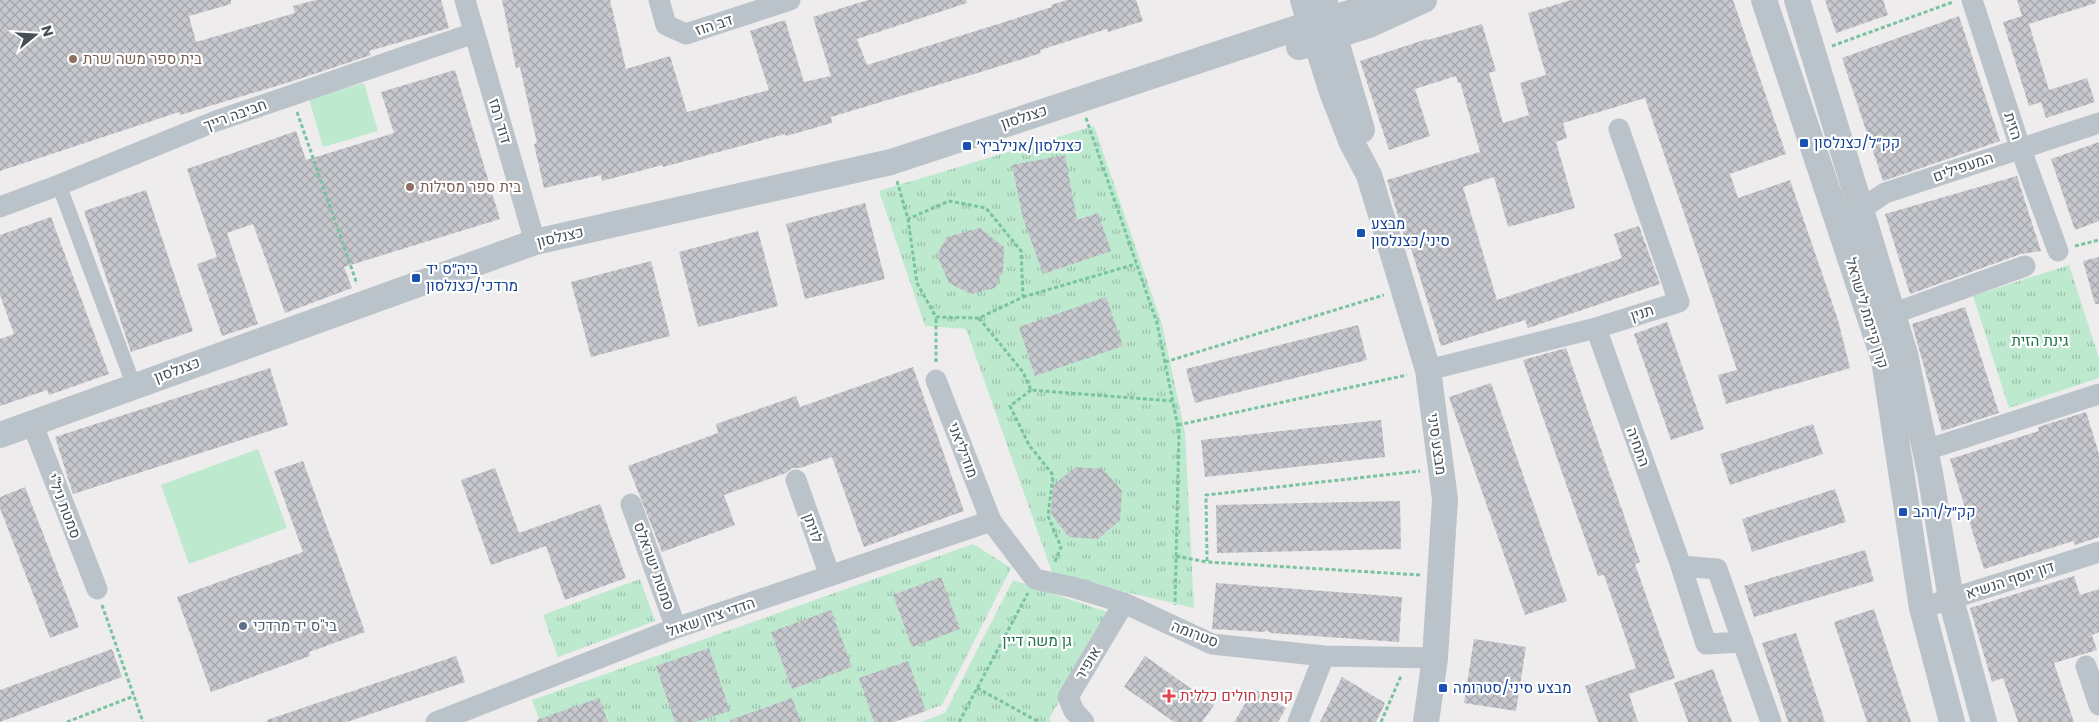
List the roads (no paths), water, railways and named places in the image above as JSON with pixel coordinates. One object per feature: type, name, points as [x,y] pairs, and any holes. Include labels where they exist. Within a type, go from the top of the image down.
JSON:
[{"type":"street","name":"דוד רמז","points":[[465,0],[535,242]]},
{"type":"street","name":"דב הוז","points":[[659,0],[666,25],[686,34],[790,0]]},
{"type":"street","name":"כצנלסון","points":[[0,435],[535,242],[891,162],[1320,20],[1398,0]]},
{"type":"street","name":"כצנלסון","points":[[1320,20],[1369,25],[1424,0]]},
{"type":"street","name":"קרן קיימת לישראל","points":[[1764,0],[1884,360],[1922,608],[1952,722]]},
{"type":"street","name":"קרן קיימת לישראל","points":[[1797,0],[1905,354],[1926,450],[1951,599],[1984,722]]},
{"type":"street","name":"הזית","points":[[1972,0],[2020,148],[2058,251]]},
{"type":"street","name":"מבצע סיני","points":[[1320,20],[1359,117],[1369,175],[1428,370],[1445,498],[1435,658],[1426,722]]},
{"type":"street","name":"חביבה רייך","points":[[0,206],[59,185],[216,121],[474,33]]},
{"type":"street","name":"המעפילים","points":[[1860,210],[1885,193],[2099,123]]},
{"type":"street","name":"תנין","points":[[1428,370],[1596,328],[1679,302],[1619,129]]},
{"type":"street","points":[[59,185],[134,386]]},
{"type":"street","points":[[1892,314],[2025,266]]},
{"type":"street","name":"התחיה","points":[[1596,328],[1706,644],[1743,642]]},
{"type":"street","name":"מודיליאני","points":[[936,380],[991,521]]},
{"type":"street","points":[[1926,450],[2099,394]]},
{"type":"street","name":"סמטת ניל\"י","points":[[32,423],[97,589]]},
{"type":"street","name":"לויתן","points":[[796,480],[830,576]]},
{"type":"street","name":"סמטת ישראלס","points":[[631,504],[676,628]]},
{"type":"street","name":"הדדי ציון שאול","points":[[436,722],[676,628],[991,521]]},
{"type":"street","name":"סטרומה","points":[[991,521],[1041,581],[1124,603],[1212,644],[1324,656],[1435,658]]},
{"type":"street","name":"דון יוסף הנשיא","points":[[1922,608],[2099,552]]},
{"type":"street","points":[[1680,566],[1717,568],[1771,722]]},
{"type":"street","name":"אופיר","points":[[1084,722],[1074,711],[1068,698],[1124,603]]},
{"type":"street","points":[[1298,722],[1324,656]]},
{"type":"street","points":[[2086,666],[2099,705]]},
{"type":"place","name":"בית ספר משה שרת","points":[[73,59]]},
{"type":"place","name":"קק״ל/כצנלסון","points":[[1804,143]]},
{"type":"place","name":"כצנלסון/אנילביץ׳","points":[[967,146]]},
{"type":"place","name":"בית ספר מסילות","points":[[410,187]]},
{"type":"place","name":"מבצע סיני/כצנלסון","points":[[1361,233]]},
{"type":"place","name":"ביה״ס יד מרדכי/כצנלסון","points":[[416,278]]},
{"type":"place","name":"קק״ל/רהב","points":[[1903,512]]},
{"type":"place","name":"בי\"ס יד מרדכי","points":[[243,626]]},
{"type":"place","name":"מבצע סיני/סטרומה","points":[[1443,688]]},
{"type":"place","name":"קופת חולים כללית","points":[[1169,696]]},
{"type":"park label","name":"גינת הזית","points":[[2040,341]]},
{"type":"park label","name":"גן משה דיין","points":[[1037,641]]}]
